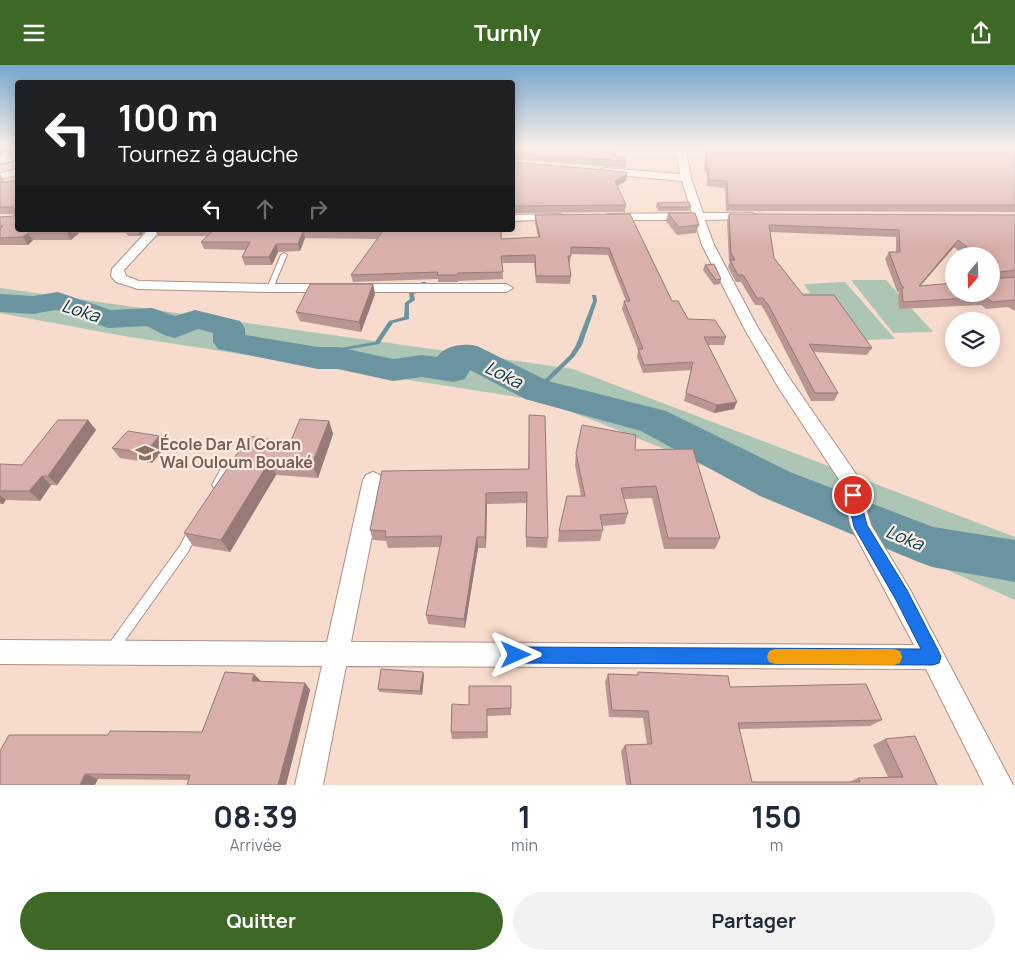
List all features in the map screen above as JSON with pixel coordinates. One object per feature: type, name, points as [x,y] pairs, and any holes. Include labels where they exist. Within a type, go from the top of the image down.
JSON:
[{"type":"street","points":[[687,181],[708,245],[751,329],[784,383],[849,479],[861,527],[901,595],[999,785]]},
{"type":"street","points":[[598,217],[768,216]]},
{"type":"street","points":[[515,217],[570,217]]},
{"type":"street","points":[[153,232],[118,269],[118,275],[121,279],[138,285],[270,288],[506,288]]},
{"type":"street","points":[[309,785],[373,480]]},
{"type":"street","points":[[0,653],[933,657]]},
{"type":"lane","points":[[270,288],[284,255]]},
{"type":"lane","points":[[212,496],[226,470]]},
{"type":"lane","points":[[109,653],[184,549],[198,523]]},
{"type":"green space","points":[[851,280],[886,280],[933,332],[893,333]]},
{"type":"green space","points":[[845,282],[895,339],[863,340],[790,294],[810,293],[804,284]]},
{"type":"green space","points":[[0,288],[573,369],[1015,537],[1015,600],[658,447],[537,400],[118,335],[0,313]]},
{"type":"building","points":[[15,181],[15,209],[13,207],[0,207],[0,183]]},
{"type":"building","points":[[515,181],[616,181],[626,205],[515,206]]},
{"type":"building","points":[[719,181],[1015,181],[1015,205],[728,205],[727,181]]},
{"type":"building","points":[[689,202],[691,207],[660,207],[657,203]]},
{"type":"building","points":[[15,209],[15,232],[68,232],[28,233],[23,237],[0,238],[0,229],[3,226],[0,226],[0,217],[14,216]]},
{"type":"building","points":[[668,213],[695,213],[699,225],[679,227]]},
{"type":"building","points":[[630,214],[672,301],[678,301],[688,319],[715,320],[726,337],[704,337],[737,402],[717,405],[686,393],[693,362],[644,365],[638,349],[643,349],[624,301],[630,301],[609,248],[571,247],[571,256],[568,256],[571,276],[536,276],[535,255],[501,256],[503,272],[458,273],[457,275],[437,275],[438,272],[351,275],[382,232],[501,232],[501,239],[540,237],[535,215]]},
{"type":"building","points":[[729,214],[1015,215],[1015,270],[1000,272],[1000,247],[967,247],[958,240],[952,247],[945,247],[945,255],[919,286],[945,284],[945,299],[903,302],[902,288],[904,288],[889,252],[900,252],[899,230],[769,225],[774,258],[803,295],[834,295],[872,348],[809,344],[838,393],[815,393],[769,306],[763,298],[757,298],[743,275],[738,275],[730,260],[735,260],[731,253]]},
{"type":"building","points":[[212,232],[303,232],[298,244],[276,244],[269,257],[242,257],[250,242],[201,242]]},
{"type":"building","points":[[714,264],[721,279],[716,280],[705,265]]},
{"type":"building","points":[[1015,277],[1014,300],[1000,301],[1000,278]]},
{"type":"building","points":[[310,284],[373,284],[359,322],[296,312]]},
{"type":"building","points":[[529,415],[545,416],[548,538],[526,537],[527,492],[486,493],[485,537],[477,537],[464,619],[426,615],[442,536],[385,537],[386,531],[370,530],[382,471],[529,469]]},
{"type":"building","points":[[300,419],[329,421],[312,464],[269,462],[221,540],[184,533],[249,436],[290,443]]},
{"type":"building","points":[[58,420],[88,420],[48,476],[42,476],[29,491],[0,491],[0,464],[22,465]]},
{"type":"building","points":[[582,425],[636,435],[635,450],[693,449],[720,538],[668,538],[656,486],[621,488],[628,513],[600,515],[603,530],[559,531],[567,496],[585,496],[576,453]]},
{"type":"building","points":[[128,431],[159,436],[145,453],[112,448]]},
{"type":"building","points":[[381,669],[423,672],[420,691],[378,689]]},
{"type":"building","points":[[225,672],[254,674],[252,681],[305,683],[278,785],[187,785],[190,775],[85,774],[80,785],[0,785],[0,751],[9,735],[108,735],[110,731],[202,732]]},
{"type":"building","points":[[638,672],[728,676],[730,687],[866,684],[882,720],[738,723],[752,782],[860,782],[858,778],[903,777],[885,739],[915,736],[937,785],[631,785],[625,745],[652,744],[648,711],[612,710],[608,674],[638,675]]},
{"type":"building","points":[[469,686],[511,686],[511,708],[487,709],[487,732],[451,732],[452,704],[469,705]]},
{"type":"waterway","points":[[338,358],[342,349],[377,343],[391,322],[407,318],[407,303],[413,300],[411,293],[417,291],[424,283]]},
{"type":"waterway","points":[[537,390],[572,356],[579,345],[595,301],[594,296]]},
{"type":"waterway","name":"Loka","points":[[0,303],[33,305],[58,301],[108,319],[152,317],[175,328],[195,319],[229,328],[229,342],[318,358],[338,358],[393,370],[422,366],[453,371],[451,361],[465,354],[537,390],[653,421],[775,484],[932,547],[1015,561]]},
{"type":"slow traffic","points":[[775,657],[894,657]]},
{"type":"place","name":"École Dar Al Coran Wal Ouloum Bouaké","points":[[145,453]]},
{"type":"route","points":[[516,655],[933,657],[901,595],[861,527],[853,495]]}]
